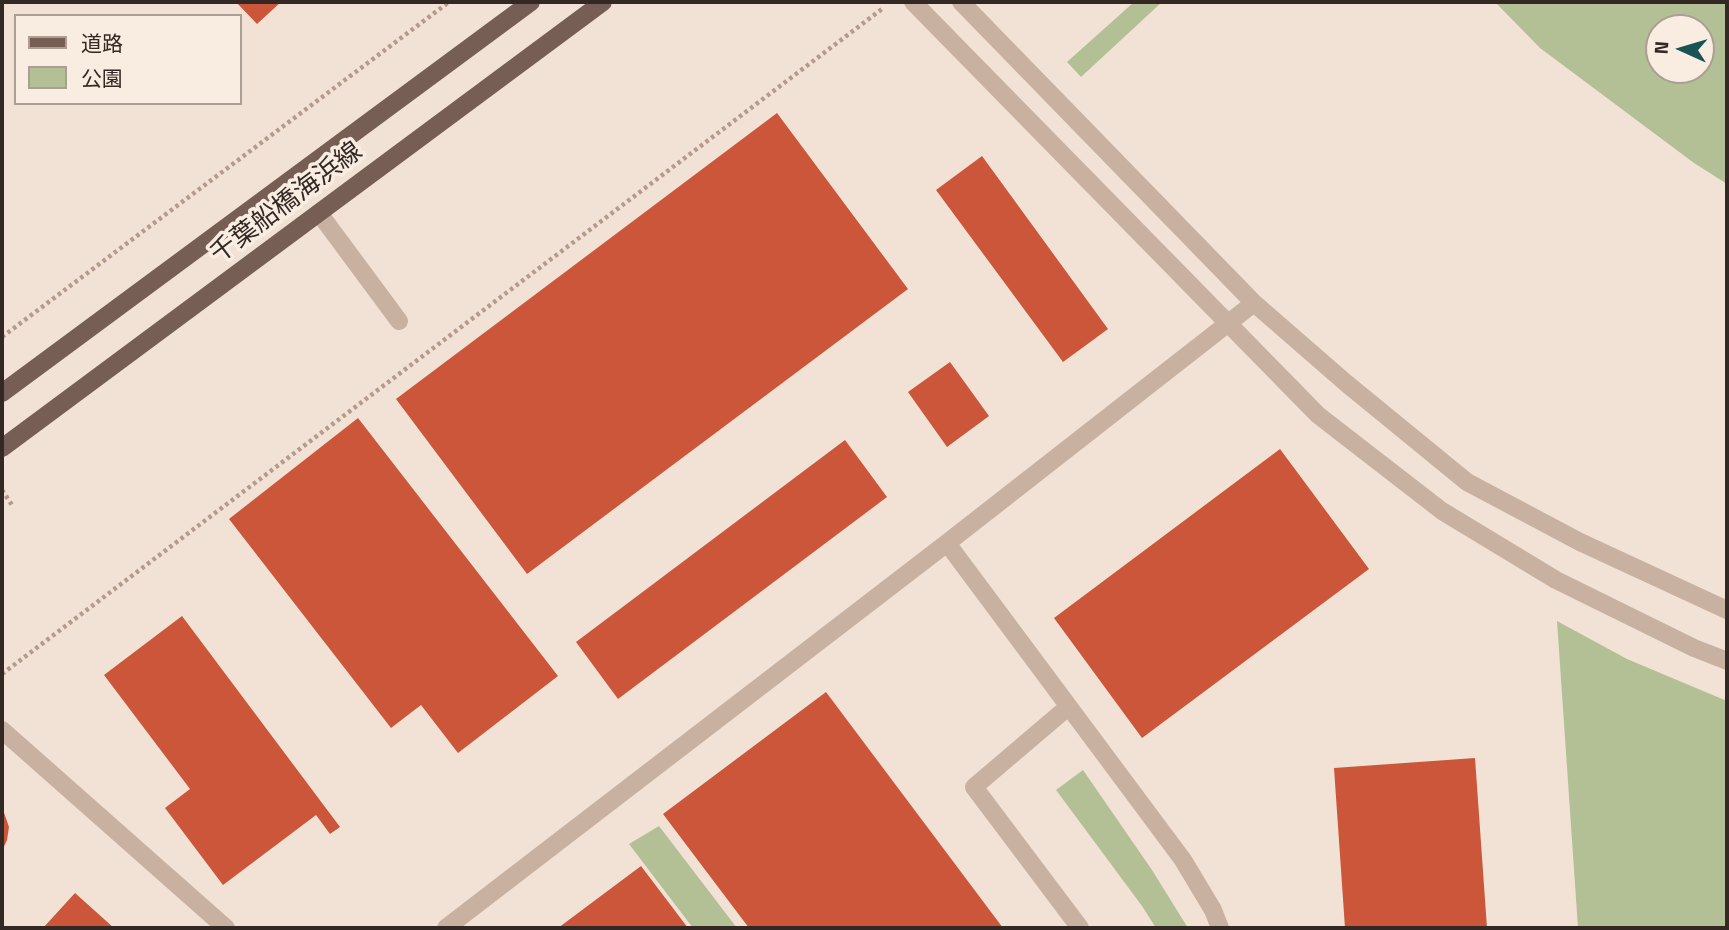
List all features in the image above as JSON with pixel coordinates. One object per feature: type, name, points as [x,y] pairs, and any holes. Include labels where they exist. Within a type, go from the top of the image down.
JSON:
[{"type":"main road","name":"千葉船橋海浜線","points":[[2,393],[531,2]]},
{"type":"main road","name":"千葉船橋海浜線","points":[[2,448],[603,2]]},
{"type":"street","points":[[913,2],[1318,415],[1442,511],[1556,580],[1694,648],[1727,661]]},
{"type":"street","points":[[961,2],[1254,303],[1467,482],[1580,542],[1727,610]]},
{"type":"street","points":[[319,213],[399,321]]},
{"type":"street","points":[[446,928],[1254,303]]},
{"type":"street","points":[[947,542],[1183,860],[1213,910],[1220,928]]},
{"type":"street","points":[[1068,707],[974,787],[1080,928]]},
{"type":"street","points":[[2,730],[226,928]]},
{"type":"path","points":[[2,337],[449,2]]},
{"type":"path","points":[[2,674],[882,9]]},
{"type":"path","points":[[2,490],[12,505]]},
{"type":"green space","points":[[1134,2],[1162,2],[1081,77],[1067,62]]},
{"type":"green space","points":[[1495,2],[1727,2],[1727,184],[1694,163],[1540,48]]},
{"type":"green space","points":[[1557,621],[1627,659],[1727,701],[1727,928],[1578,928]]},
{"type":"green space","points":[[1083,770],[1152,870],[1188,928],[1156,928],[1056,790]]},
{"type":"green space","points":[[659,826],[737,928],[693,928],[629,844]]},
{"type":"building","points":[[236,2],[281,2],[257,24]]},
{"type":"building","points":[[777,113],[908,289],[527,574],[396,399]]},
{"type":"building","points":[[982,156],[1108,329],[1063,362],[936,190]]},
{"type":"building","points":[[950,362],[989,416],[947,447],[908,392]]},
{"type":"building","points":[[358,418],[558,676],[458,753],[421,705],[391,728],[229,519]]},
{"type":"building","points":[[845,440],[887,497],[618,699],[576,642]]},
{"type":"building","points":[[1280,449],[1369,569],[1142,738],[1054,618]]},
{"type":"building","points":[[182,616],[340,827],[330,834],[316,815],[223,885],[165,808],[190,789],[104,675]]},
{"type":"building","points":[[826,692],[1003,928],[749,928],[663,814]]},
{"type":"building","points":[[1475,758],[1487,928],[1345,928],[1334,768]]},
{"type":"building","points":[[2,807],[9,827],[2,851]]},
{"type":"building","points":[[641,866],[688,928],[558,928]]},
{"type":"building","points":[[75,893],[114,928],[43,928]]}]
